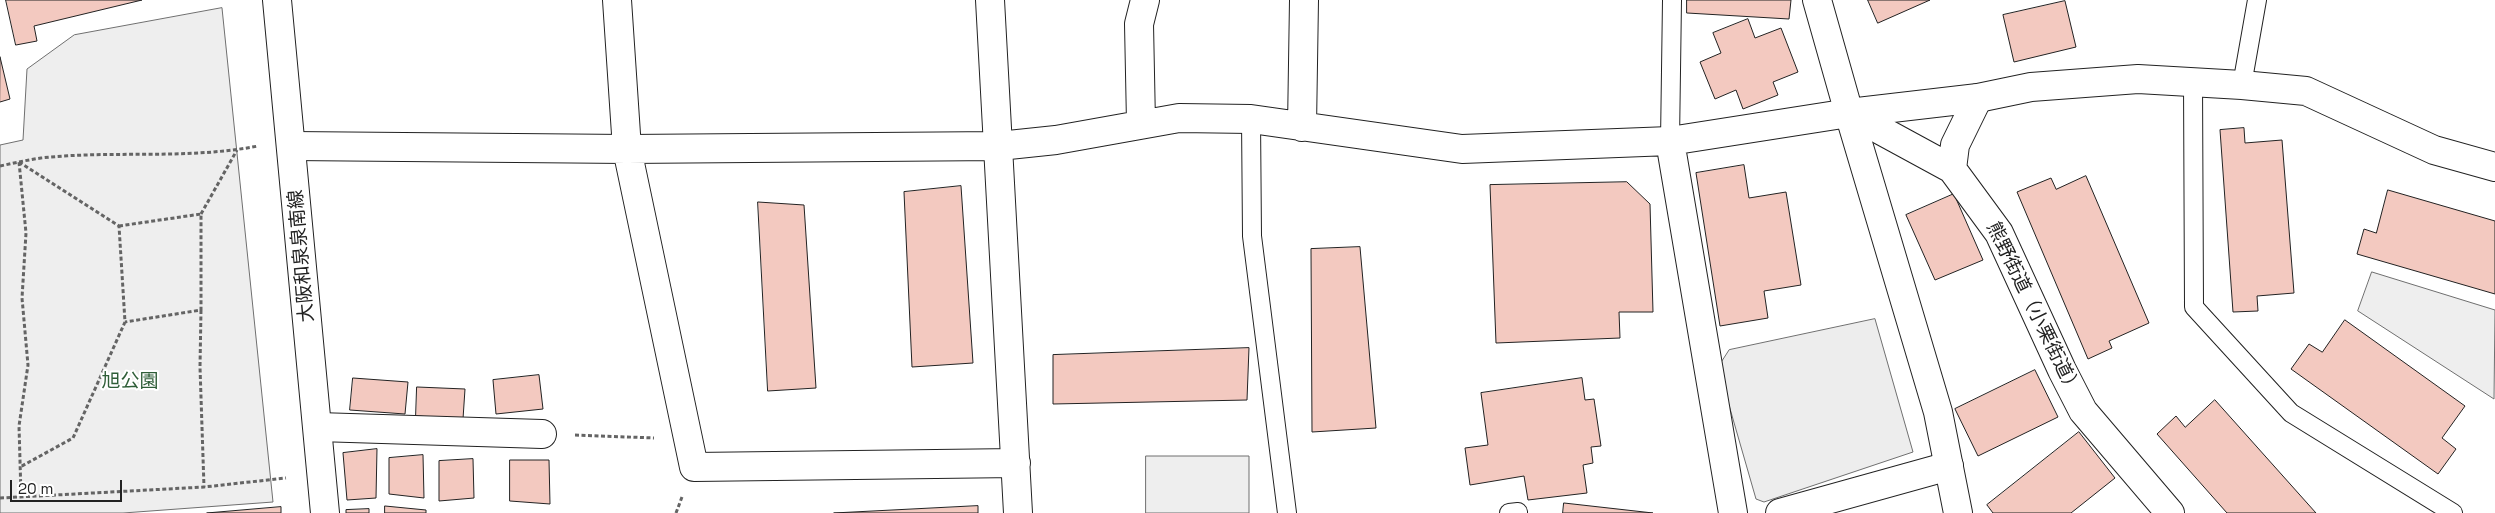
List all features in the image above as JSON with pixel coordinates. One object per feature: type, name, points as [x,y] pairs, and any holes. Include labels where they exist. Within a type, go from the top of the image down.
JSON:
[{"type":"street","name":"大阪和泉泉南線","points":[[277,0],[325,513]]},
{"type":"street","points":[[617,0],[626,150],[690,439],[694,467],[1016,464]]},
{"type":"street","points":[[990,0],[1018,513]]},
{"type":"street","points":[[1141,123],[1139,24],[1145,0]]},
{"type":"street","points":[[1302,127],[1304,0]]},
{"type":"street","points":[[1817,0],[1848,113],[1938,412],[1958,513]]},
{"type":"street","points":[[292,146],[626,150],[999,146],[1056,140],[1141,123],[1179,118],[1251,119],[1462,149],[1670,141],[1848,113],[1978,98],[2031,87],[2138,79],[2306,91],[2434,150],[2495,166]]},
{"type":"street","points":[[1952,169],[1955,145],[1978,98]]},
{"type":"street","name":"熊野街道（小栗街道）","points":[[1848,113],[1952,169],[1999,233],[2083,411],[2170,513]]},
{"type":"street","points":[[1670,141],[1733,513]]},
{"type":"street","points":[[318,428],[542,434]]},
{"type":"street","points":[[1780,513],[1949,466]]},
{"type":"street","points":[[2142,481],[2149,513]]},
{"type":"lane","points":[[1670,141],[1672,0]]},
{"type":"lane","points":[[2242,85],[2257,0]]},
{"type":"lane","points":[[2193,82],[2194,308],[2291,412],[2453,513]]},
{"type":"lane","points":[[1251,119],[1252,236],[1287,513]]},
{"type":"lane","points":[[1509,513],[1518,512]]},
{"type":"path","points":[[0,166],[41,158],[165,155],[236,150],[265,145]]},
{"type":"path","points":[[204,487],[200,367],[201,214],[236,150]]},
{"type":"path","points":[[19,162],[119,226],[201,214]]},
{"type":"path","points":[[19,162],[26,233],[22,298],[28,365],[19,426],[21,495]]},
{"type":"path","points":[[20,467],[73,438],[125,322],[119,226]]},
{"type":"path","points":[[125,322],[201,310]]},
{"type":"path","points":[[542,434],[690,439]]},
{"type":"path","points":[[0,498],[21,495],[204,487],[286,478]]},
{"type":"green space","name":"旭公園","points":[[222,8],[273,502],[123,513],[0,513],[0,145],[23,140],[27,69],[74,35]]},
{"type":"green space","points":[[2372,272],[2495,310],[2494,399],[2358,311]]},
{"type":"green space","points":[[1146,456],[1249,456],[1249,513],[1146,513]]},
{"type":"shaded area","points":[[1875,319],[1913,452],[1764,502],[1756,499],[1718,367],[1729,350]]},
{"type":"building","points":[[6,0],[142,0],[34,26],[37,41],[16,45]]},
{"type":"building","points":[[1687,0],[1791,0],[1789,19],[1687,13]]},
{"type":"building","points":[[1868,0],[1930,0],[1878,23]]},
{"type":"building","points":[[2065,1],[2076,47],[2014,62],[2003,15]]},
{"type":"building","points":[[1748,19],[1755,38],[1781,28],[1798,72],[1773,82],[1778,95],[1743,109],[1736,90],[1715,99],[1700,62],[1721,53],[1713,33]]},
{"type":"building","points":[[0,57],[10,99],[0,102]]},
{"type":"building","points":[[2244,128],[2245,143],[2282,140],[2294,293],[2257,296],[2258,311],[2233,312],[2220,130]]},
{"type":"building","points":[[1744,165],[1749,198],[1786,192],[1801,285],[1764,291],[1768,318],[1720,326],[1696,173]]},
{"type":"building","points":[[2086,176],[2149,323],[2109,341],[2112,348],[2088,359],[2017,192],[2051,178],[2056,189]]},
{"type":"building","points":[[1627,182],[1650,204],[1653,312],[1619,312],[1620,338],[1496,343],[1490,185]]},
{"type":"building","points":[[961,186],[973,363],[912,367],[904,192]]},
{"type":"building","points":[[2388,190],[2495,221],[2495,294],[2357,254],[2364,229],[2376,233]]},
{"type":"building","points":[[1954,194],[1983,260],[1935,280],[1906,215]]},
{"type":"building","points":[[758,202],[804,205],[816,388],[768,391]]},
{"type":"building","points":[[1360,247],[1376,428],[1312,432],[1311,249]]},
{"type":"building","points":[[2345,320],[2465,406],[2442,438],[2456,449],[2438,474],[2291,369],[2309,344],[2322,352]]},
{"type":"building","points":[[1249,348],[1247,400],[1053,404],[1053,355]]},
{"type":"building","points":[[2035,370],[2058,417],[1978,456],[1955,409]]},
{"type":"building","points":[[539,375],[543,409],[496,414],[493,380]]},
{"type":"building","points":[[353,378],[408,382],[405,414],[350,410]]},
{"type":"building","points":[[1582,378],[1585,400],[1594,399],[1601,446],[1591,447],[1593,463],[1583,465],[1587,493],[1528,500],[1524,476],[1470,485],[1465,448],[1488,445],[1481,393]]},
{"type":"building","points":[[417,387],[465,389],[463,419],[416,416]]},
{"type":"building","points":[[2215,400],[2316,513],[2227,513],[2157,434],[2176,416],[2185,427]]},
{"type":"building","points":[[2079,432],[2115,478],[2071,513],[1993,513],[1987,505]]},
{"type":"building","points":[[377,449],[376,498],[347,500],[343,453]]},
{"type":"building","points":[[423,455],[424,498],[389,494],[389,458]]},
{"type":"building","points":[[473,459],[474,498],[439,501],[439,461]]},
{"type":"building","points":[[510,460],[549,460],[550,504],[510,501]]},
{"type":"building","points":[[1564,503],[1653,513],[1563,513]]},
{"type":"building","points":[[385,506],[426,510],[426,513],[385,513]]},
{"type":"building","points":[[978,506],[978,513],[834,513]]},
{"type":"building","points":[[281,507],[281,513],[207,513]]},
{"type":"building","points":[[369,509],[369,513],[346,513],[346,510]]}]
